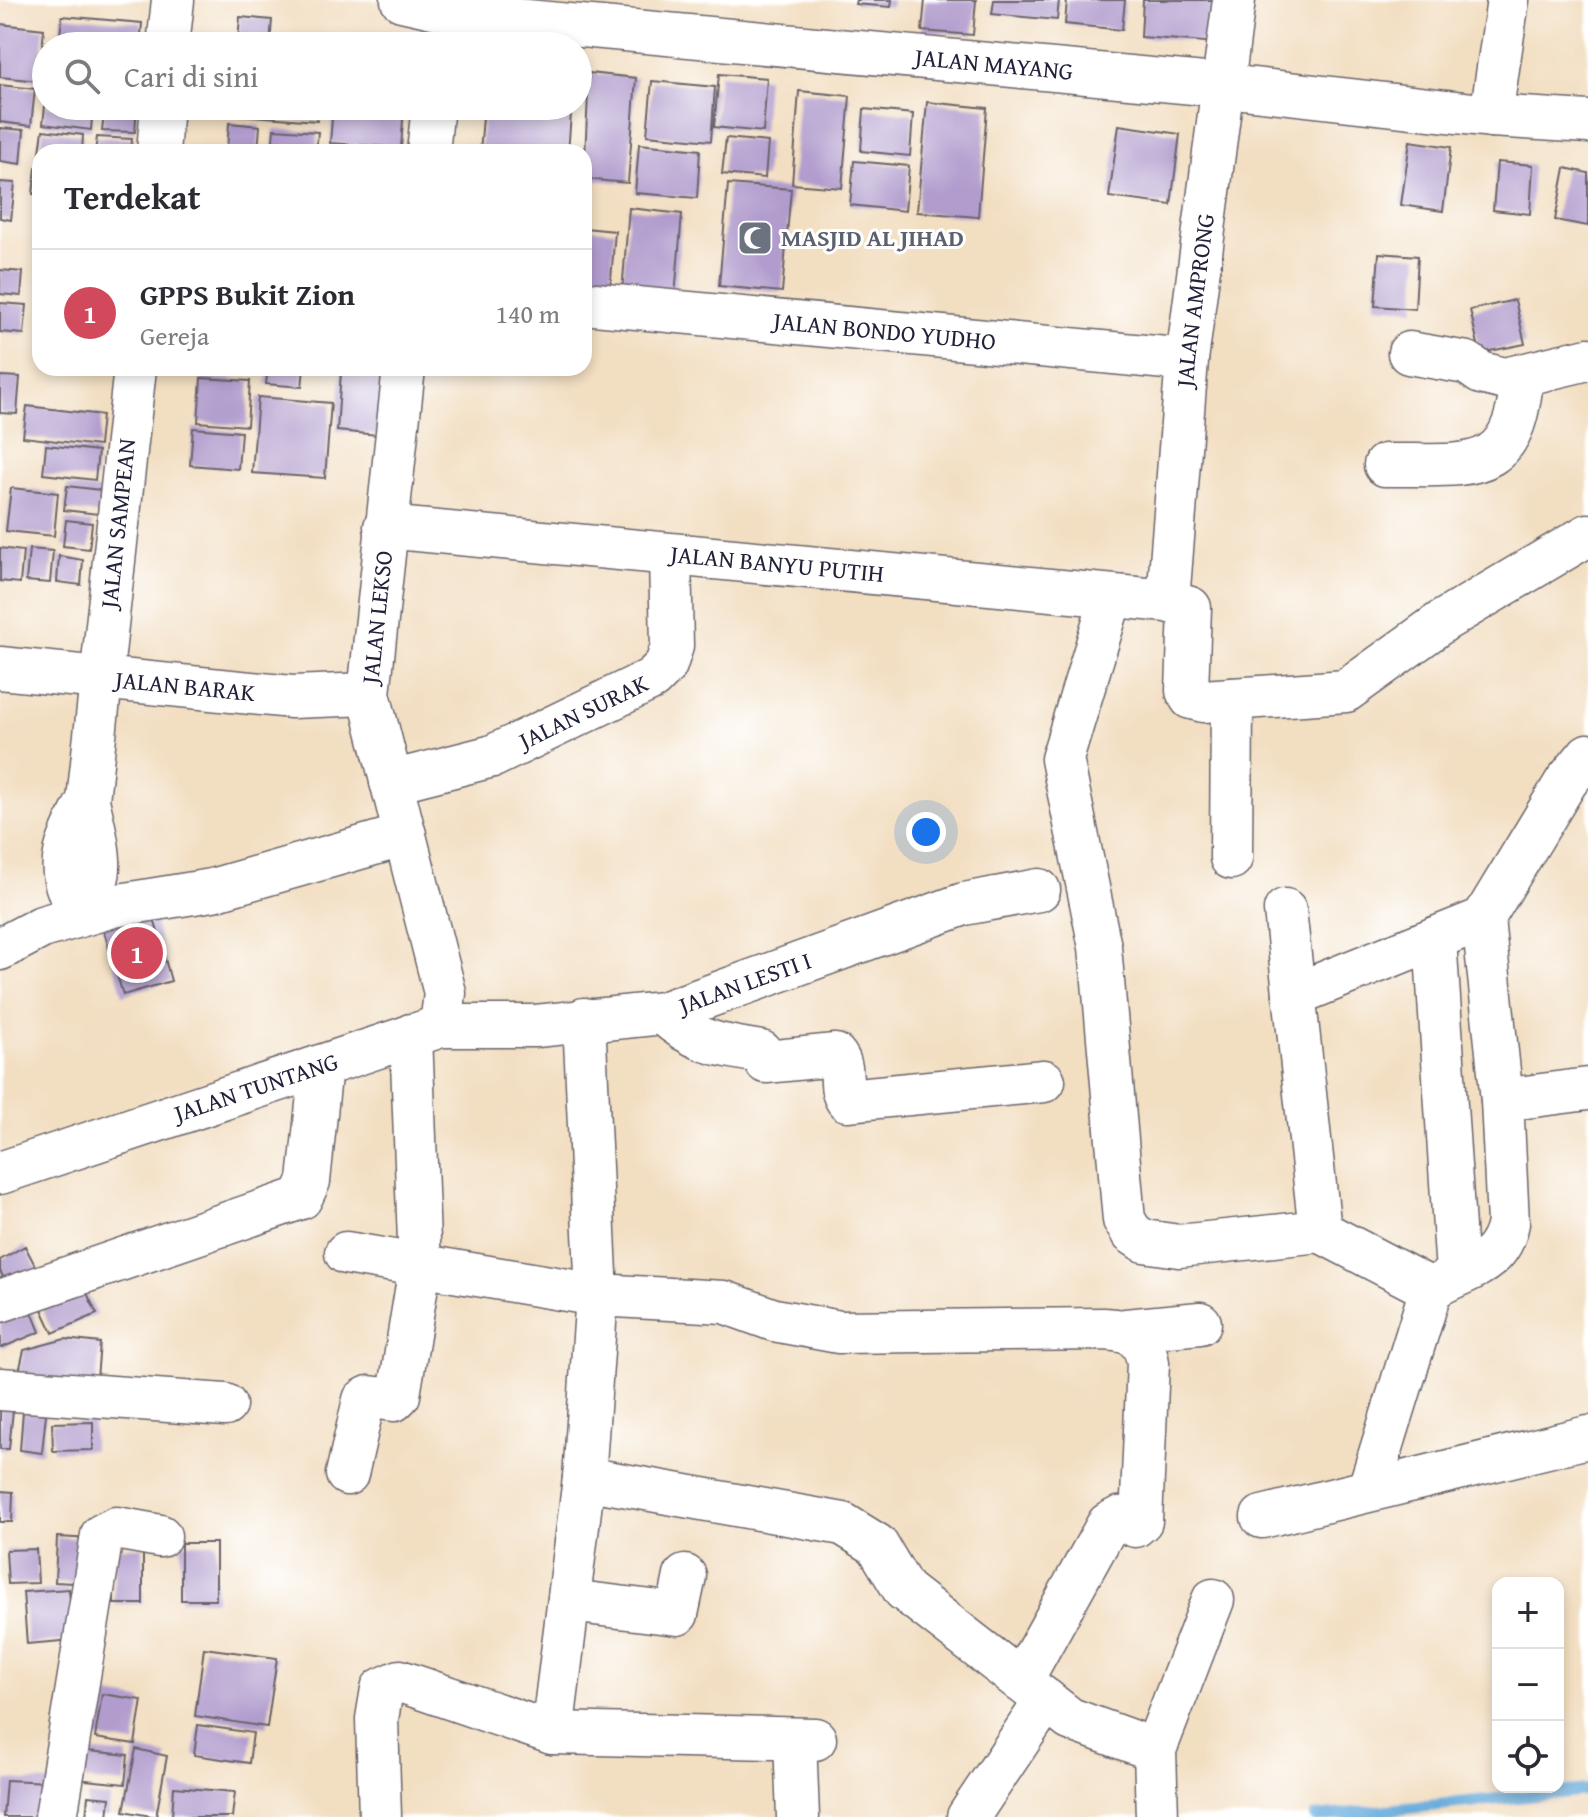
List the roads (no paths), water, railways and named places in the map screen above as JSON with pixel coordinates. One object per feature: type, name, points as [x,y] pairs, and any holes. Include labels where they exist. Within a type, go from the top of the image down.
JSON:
[{"type":"street","points":[[170,32],[173,0]]},
{"type":"street","name":"JALAN MAYANG","points":[[402,0],[442,19],[1226,86],[1491,116],[1588,122]]},
{"type":"street","name":"JALAN AMPRONG","points":[[1168,601],[1187,360],[1226,86],[1234,0]]},
{"type":"street","points":[[1491,116],[1508,0]]},
{"type":"street","points":[[159,144],[161,120]]},
{"type":"street","points":[[429,144],[431,120]]},
{"type":"street","name":"JALAN BONDO YUDHO","points":[[592,304],[1187,360]]},
{"type":"street","points":[[1409,353],[1467,363],[1499,378],[1522,376],[1588,359]]},
{"type":"street","name":"JALAN SAMPEAN","points":[[77,907],[62,878],[62,865],[64,849],[88,800],[134,376]]},
{"type":"street","name":"JALAN LEKSO","points":[[403,376],[369,694],[445,993],[426,1031]]},
{"type":"street","points":[[1385,465],[1470,464],[1497,452],[1516,425],[1522,376]]},
{"type":"street","name":"JALAN BANYU PUTIH","points":[[385,527],[1168,601]]},
{"type":"street","points":[[1168,601],[1187,606],[1190,611],[1188,695],[1196,701],[1346,691],[1443,621],[1588,535]]},
{"type":"street","name":"JALAN SURAK","points":[[391,782],[493,756],[652,679],[666,665],[672,646],[670,556]]},
{"type":"street","points":[[1111,598],[1062,759],[1100,947],[1124,1220],[1132,1233],[1144,1241],[1179,1246],[1320,1231],[1444,1281],[1487,1262],[1504,1243],[1508,1223],[1502,1100],[1483,919]]},
{"type":"street","name":"JALAN BARAK","points":[[0,668],[292,697],[369,694]]},
{"type":"street","points":[[1231,858],[1232,699]]},
{"type":"street","points":[[1294,995],[1483,919],[1566,782],[1588,755]]},
{"type":"street","points":[[0,949],[77,907],[113,906],[212,890],[405,835]]},
{"type":"street","name":"JALAN LESTI I","points":[[426,1031],[536,1026],[663,1013],[964,904],[1039,890]]},
{"type":"street","points":[[1285,910],[1320,1231]]},
{"type":"street","points":[[1369,1489],[1444,1281],[1435,938]]},
{"type":"street","points":[[663,1013],[683,1031],[706,1043],[762,1052],[766,1062],[835,1055],[840,1061],[842,1094],[847,1100],[1044,1081]]},
{"type":"street","points":[[552,1733],[584,1478],[597,1295],[584,1019]]},
{"type":"street","points":[[347,1474],[364,1400],[394,1400],[399,1395],[420,1267],[426,1031]]},
{"type":"street","name":"JALAN TUNTANG","points":[[0,1173],[426,1031]]},
{"type":"street","points":[[0,1301],[301,1198],[309,1181],[321,1066]]},
{"type":"street","points":[[1502,1100],[1588,1089]]},
{"type":"street","points":[[346,1253],[597,1295],[724,1302],[774,1320],[853,1333],[1126,1330],[1200,1323]]},
{"type":"street","points":[[968,1817],[1033,1690],[1108,1524],[1119,1518],[1135,1526],[1141,1521],[1148,1363],[1146,1350],[1126,1330]]},
{"type":"street","points":[[0,1389],[225,1405]]},
{"type":"street","points":[[1262,1517],[1588,1437]]},
{"type":"street","points":[[584,1478],[843,1524],[877,1545],[904,1590],[1070,1719],[1155,1750]]},
{"type":"street","points":[[56,1817],[102,1535],[116,1528],[160,1536]]},
{"type":"street","points":[[569,1601],[674,1614],[679,1611],[685,1576]]},
{"type":"street","points":[[1157,1817],[1155,1750],[1213,1600]]},
{"type":"street","points":[[380,1817],[377,1719],[382,1689],[389,1683],[400,1681],[426,1687],[552,1733],[805,1739],[798,1817]]},
{"type":"waterway","points":[[1316,1817],[1588,1790]]},
{"type":"place","name":"MASJID AL JIHAD","points":[[755,238]]},
{"type":"place","name":"GPPS Bukit Zion","points":[[137,953]]}]
